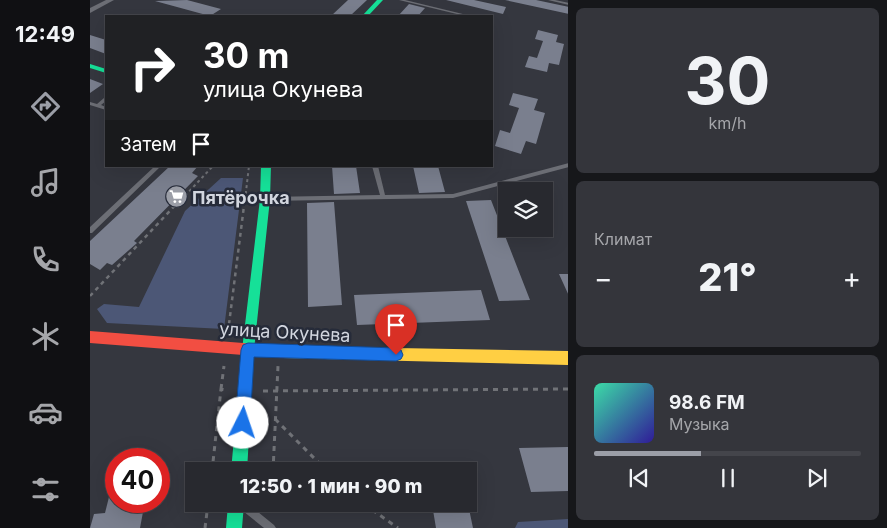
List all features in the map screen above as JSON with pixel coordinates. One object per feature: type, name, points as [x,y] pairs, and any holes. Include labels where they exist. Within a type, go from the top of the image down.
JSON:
[{"type":"street","points":[[90,11],[111,0]]},
{"type":"street","points":[[366,15],[380,0]]},
{"type":"street","points":[[90,66],[105,71]]},
{"type":"street","points":[[240,462],[248,350],[265,199],[266,167]]},
{"type":"street","name":"улица Окунева","points":[[90,337],[278,352],[568,358]]},
{"type":"street","points":[[234,528],[235,512]]},
{"type":"lane","points":[[401,0],[465,15]]},
{"type":"lane","points":[[552,0],[568,4]]},
{"type":"lane","points":[[97,106],[105,100]]},
{"type":"lane","points":[[90,103],[105,109]]},
{"type":"lane","points":[[265,199],[454,196],[568,165]]},
{"type":"lane","points":[[90,231],[158,167]]},
{"type":"lane","points":[[375,167],[382,196]]},
{"type":"lane","points":[[251,512],[271,528]]},
{"type":"path","points":[[90,296],[212,167]]},
{"type":"path","points":[[228,333],[250,167]]},
{"type":"path","points":[[273,462],[278,352]]},
{"type":"path","points":[[213,462],[224,360]]},
{"type":"path","points":[[221,389],[245,391],[568,388]]},
{"type":"path","points":[[275,419],[318,462]]},
{"type":"path","points":[[205,528],[207,512]]},
{"type":"path","points":[[375,512],[398,528]]},
{"type":"shaded area","points":[[221,178],[243,178],[224,329],[107,323],[97,309],[104,304],[139,307],[185,211]]},
{"type":"shaded area","points":[[568,519],[568,528],[515,528],[518,522]]},
{"type":"building","points":[[187,0],[221,9],[212,15],[206,15],[155,1]]},
{"type":"building","points":[[348,0],[367,0],[351,15],[332,15]]},
{"type":"building","points":[[446,0],[474,0],[506,7],[503,14]]},
{"type":"building","points":[[505,0],[536,0],[568,7],[568,14]]},
{"type":"building","points":[[409,4],[425,8],[419,15],[399,15]]},
{"type":"building","points":[[538,30],[558,35],[556,42],[564,44],[559,65],[549,63],[547,72],[525,67],[529,56],[537,58],[543,41],[535,39]]},
{"type":"building","points":[[90,35],[105,40],[105,54],[90,48]]},
{"type":"building","points":[[90,79],[103,84],[90,93]]},
{"type":"building","points":[[513,93],[538,99],[534,110],[545,113],[536,144],[526,141],[521,154],[495,146],[500,130],[510,133],[519,108],[509,105]]},
{"type":"building","points":[[169,167],[197,167],[192,173],[198,176],[134,241],[137,243],[112,265],[107,263],[100,270],[90,264],[90,241]]},
{"type":"building","points":[[332,167],[356,167],[360,193],[334,194]]},
{"type":"building","points":[[413,167],[438,167],[445,192],[419,193]]},
{"type":"building","points":[[491,200],[498,218],[498,237],[505,237],[530,300],[499,301],[466,201]]},
{"type":"building","points":[[334,202],[342,305],[308,307],[307,203]]},
{"type":"building","points":[[559,274],[568,274],[568,294]]},
{"type":"building","points":[[481,290],[490,320],[357,325],[354,295]]},
{"type":"building","points":[[568,447],[568,491],[531,492],[519,448]]},
{"type":"building","points":[[433,512],[470,512],[473,528],[436,528]]},
{"type":"building","points":[[143,513],[140,528],[90,528],[94,514]]},
{"type":"traffic: fast","points":[[366,15],[380,0]]},
{"type":"traffic: fast","points":[[90,66],[105,71]]},
{"type":"traffic: fast","points":[[240,462],[248,350],[265,199],[266,167]]},
{"type":"traffic: fast","points":[[234,528],[235,512]]},
{"type":"traffic: slow","points":[[283,352],[568,358]]},
{"type":"traffic: jam","points":[[90,337],[283,352]]},
{"type":"place","name":"Пятёрочка","points":[[176,197]]},
{"type":"route","points":[[243,423],[248,350],[396,355]]}]
